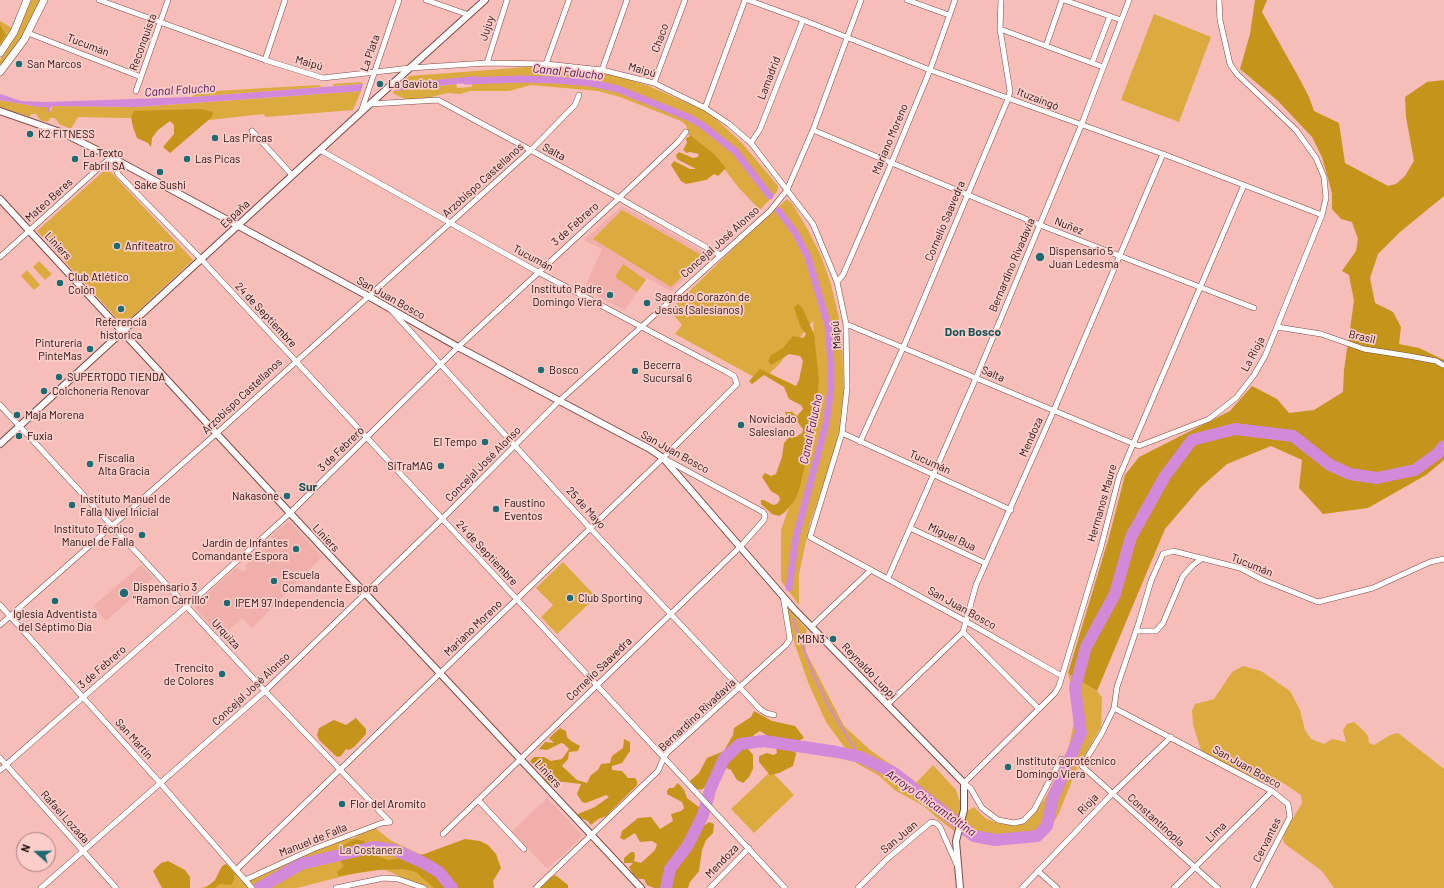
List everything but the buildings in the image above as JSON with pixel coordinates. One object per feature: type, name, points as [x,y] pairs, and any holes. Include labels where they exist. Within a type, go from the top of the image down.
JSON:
[{"type":"main road","points":[[0,53],[14,32],[27,0]]},
{"type":"main road","points":[[0,72],[28,33],[44,0]]},
{"type":"street","name":"Maipú","points":[[99,0],[264,60],[323,78],[410,68],[487,63],[546,64],[602,70],[654,83],[705,108],[729,124],[751,143],[813,224],[838,282],[846,324],[847,388],[842,433],[810,537]]},
{"type":"street","name":"Reconquista","points":[[136,91],[168,0]]},
{"type":"street","points":[[264,60],[285,0]]},
{"type":"street","name":"La Plata","points":[[360,112],[399,0]]},
{"type":"street","points":[[426,0],[469,15]]},
{"type":"street","name":"España","points":[[0,444],[360,112],[485,0]]},
{"type":"street","name":"Jujuy","points":[[487,63],[507,0]]},
{"type":"street","points":[[546,64],[569,0]]},
{"type":"street","points":[[602,70],[627,0]]},
{"type":"street","name":"Chaco","points":[[654,83],[684,0]]},
{"type":"street","points":[[705,108],[745,0]]},
{"type":"street","name":"Concejal José Alonso","points":[[41,888],[265,691],[442,519],[559,401],[770,211],[787,190],[813,130],[861,0]]},
{"type":"street","points":[[907,0],[949,16]]},
{"type":"street","name":"Mariano Moreno","points":[[838,282],[843,275],[892,162],[930,70],[955,0]]},
{"type":"street","name":"Cornelio Saavedra","points":[[860,442],[903,348],[1008,98],[1010,91],[1000,29],[1001,0]]},
{"type":"street","points":[[1046,46],[1063,0],[1121,20]]},
{"type":"street","name":"Bernardino Rivadavia","points":[[888,578],[976,378],[1040,225],[1081,126],[1129,0]]},
{"type":"street","name":"La Rioja","points":[[1127,457],[1140,446],[1203,421],[1220,411],[1236,398],[1254,375],[1277,328],[1322,215],[1326,198],[1324,177],[1316,158],[1296,130],[1237,74],[1230,64],[1220,20],[1219,0]]},
{"type":"street","name":"Ituzaingó","points":[[752,1],[930,70],[1081,126],[1163,154],[1322,215]]},
{"type":"street","points":[[1092,63],[1110,16]]},
{"type":"street","name":"Lamadrid","points":[[751,143],[760,129],[803,20]]},
{"type":"street","points":[[1000,29],[1103,67]]},
{"type":"street","name":"Tucumán","points":[[28,33],[141,77]]},
{"type":"street","name":"Arzobispo Castellanos","points":[[0,625],[217,433],[295,361],[530,151],[575,105],[579,95]]},
{"type":"street","name":"Salta","points":[[370,104],[438,100],[619,198],[720,255]]},
{"type":"street","name":"San Juan Bosco","points":[[0,111],[63,133],[111,157],[368,296],[458,347],[650,449],[663,458],[765,515]]},
{"type":"street","name":"Nuñez","points":[[813,130],[967,193],[1040,225],[1254,308]]},
{"type":"street","points":[[252,131],[292,175]]},
{"type":"street","name":"3 de Febrero","points":[[0,770],[186,607],[290,513],[458,347],[619,198],[678,142],[686,132]]},
{"type":"street","name":"Tucumán","points":[[320,150],[450,224],[727,372],[737,381]]},
{"type":"street","name":"Mendoza","points":[[887,705],[963,632],[976,585],[985,563],[1054,410],[1163,154]]},
{"type":"street","name":"Mateo Beres","points":[[0,257],[111,157]]},
{"type":"street","name":"24 de Septiembre","points":[[111,157],[118,174],[295,361],[785,888]]},
{"type":"street","name":"Hermanos Maure","points":[[964,783],[1055,693],[1062,676],[1101,547],[1119,477],[1199,286],[1244,185]]},
{"type":"street","name":"Liniers","points":[[0,198],[290,513],[441,673],[640,888]]},
{"type":"street","name":"25 de Mayo","points":[[388,307],[590,528],[740,688],[760,709],[774,714]]},
{"type":"street","name":"Salta","points":[[846,324],[1132,444]]},
{"type":"street","name":"Brasil","points":[[1277,328],[1321,334],[1364,349],[1436,361],[1443,365]]},
{"type":"street","name":"Mariano Moreno","points":[[237,869],[663,458],[735,387],[737,381]]},
{"type":"street","name":"Urquiza","points":[[0,405],[113,525],[186,607],[390,822]]},
{"type":"street","name":"Tucumán","points":[[842,433],[1010,510]]},
{"type":"street","points":[[1132,444],[1140,446]]},
{"type":"street","name":"Reynaldo Luppi","points":[[663,458],[782,595],[887,705],[971,789],[982,808],[998,820],[1014,823],[1022,821],[1034,810],[1061,759]]},
{"type":"street","name":"Cornelio Saavedra","points":[[443,834],[740,547],[764,520],[765,515]]},
{"type":"street","name":"Miguel Bua","points":[[910,528],[985,563]]},
{"type":"street","name":"San Juan Bosco","points":[[810,537],[888,578],[1062,676]]},
{"type":"street","name":"Tucumán","points":[[1136,631],[1151,581],[1163,554],[1172,551],[1240,568],[1263,580],[1318,602],[1327,601],[1373,588],[1430,562],[1444,559]]},
{"type":"street","points":[[1114,708],[1117,687],[1136,631],[1156,631],[1163,623],[1183,576],[1193,565],[1203,558]]},
{"type":"street","points":[[812,626],[871,570]]},
{"type":"street","name":"Bernardino Rivadavia","points":[[536,888],[592,836],[658,771],[664,757],[786,645],[790,639],[782,595]]},
{"type":"street","name":"San Martín","points":[[0,605],[237,869],[252,888]]},
{"type":"street","points":[[963,632],[1039,709]]},
{"type":"street","name":"San Juan Bosco","points":[[1114,708],[1272,791],[1285,800]]},
{"type":"street","name":"Constantinopla","points":[[1114,708],[1102,733],[1082,766],[1218,888]]},
{"type":"street","name":"Rioja","points":[[1022,888],[1112,794],[1171,737]]},
{"type":"street","name":"Rafael Lozada","points":[[0,758],[116,888]]},
{"type":"street","points":[[960,888],[956,841],[964,810],[964,783]]},
{"type":"street","name":"Lima","points":[[1174,888],[1272,791]]},
{"type":"street","points":[[478,800],[524,848]]},
{"type":"street","name":"Cervantes","points":[[1254,888],[1290,817],[1290,808],[1285,800]]},
{"type":"street","name":"Manuel de Falla","points":[[246,881],[313,848],[382,823],[390,822]]},
{"type":"street","name":"San Juan","points":[[858,888],[887,859],[931,822],[936,823],[940,827],[958,867]]},
{"type":"street","name":"Mendoza","points":[[710,888],[749,848]]},
{"type":"street","points":[[1038,871],[1057,888]]},
{"type":"street","points":[[336,888],[384,878],[398,879],[424,888]]},
{"type":"street","points":[[404,888],[410,883]]},
{"type":"shaded area","points":[[477,76],[474,82],[394,91],[402,83]]},
{"type":"shaded area","points":[[363,84],[361,91],[136,107],[53,106],[50,108],[50,112],[47,112],[47,107],[38,107],[0,100],[0,94],[21,101],[45,102],[192,97]]},
{"type":"shaded area","points":[[622,206],[708,254],[709,257],[671,291],[646,278],[625,310],[584,289],[602,249],[584,240]]},
{"type":"shaded area","points":[[290,522],[322,557],[252,628],[242,618],[221,637],[195,608],[195,605],[237,567],[242,572],[247,568],[245,566],[254,558],[256,559],[260,556],[259,554],[268,546],[270,548],[276,543],[270,537]]},
{"type":"shaded area","name":"Dispensario 3 \"Ramon Carrillo\"","points":[[141,565],[153,579],[106,621],[93,606]]},
{"type":"shaded area","points":[[547,798],[581,834],[581,838],[547,869],[512,831]]},
{"type":"green space","points":[[29,0],[42,0],[34,18],[20,40],[0,66],[0,60],[18,31]]},
{"type":"green space","points":[[1255,0],[1267,0],[1262,12],[1298,76],[1309,97],[1314,111],[1339,123],[1345,163],[1388,186],[1396,184],[1405,176],[1414,161],[1406,117],[1405,97],[1427,82],[1444,80],[1444,196],[1400,232],[1378,254],[1370,278],[1375,303],[1393,312],[1401,327],[1399,344],[1419,348],[1444,360],[1444,460],[1426,475],[1368,508],[1323,514],[1299,488],[1302,460],[1271,446],[1227,464],[1200,488],[1165,529],[1097,691],[1068,673],[1109,537],[1125,475],[1139,457],[1230,411],[1252,386],[1277,399],[1289,413],[1314,410],[1343,392],[1344,370],[1354,301],[1349,275],[1342,271],[1356,251],[1358,239],[1352,222],[1341,219],[1332,209],[1332,193],[1322,157],[1312,137],[1278,101],[1240,69],[1250,34]]},
{"type":"green space","points":[[1154,14],[1211,37],[1179,122],[1121,100]]},
{"type":"green space","points":[[0,21],[12,28],[0,46]]},
{"type":"green space","points":[[0,25],[6,35],[0,44]]},
{"type":"green space","points":[[528,67],[562,67],[613,74],[649,86],[708,112],[742,143],[778,186],[777,192],[760,210],[738,187],[720,163],[690,139],[686,125],[681,121],[620,97],[598,91],[531,85],[509,91],[470,91],[460,94],[448,93],[423,99],[407,100],[392,93],[394,91],[456,84],[457,88],[471,87],[477,77],[402,83],[409,76]]},
{"type":"green space","points":[[361,82],[363,84],[334,86],[333,84]]},
{"type":"green space","points":[[318,85],[322,87],[192,97],[197,92]]},
{"type":"green space","points":[[361,91],[353,110],[266,117],[263,114],[210,120],[78,117],[71,129],[59,124],[55,118],[50,118],[48,122],[40,120],[36,114],[31,114],[30,117],[0,107],[0,100],[38,107],[48,107],[50,112],[53,106],[136,107]]},
{"type":"green space","points":[[202,109],[213,112],[212,117],[170,153],[163,147],[174,134],[174,125],[170,121],[158,130],[152,138],[151,147],[148,143],[137,138],[131,117],[134,111]]},
{"type":"green space","points":[[691,136],[714,154],[726,168],[718,176],[714,174],[706,180],[686,184],[681,181],[671,165],[674,161],[690,169],[696,169],[677,159],[676,155],[679,152],[693,158],[698,157],[699,154],[690,152],[687,153],[683,150],[687,143],[686,138]]},
{"type":"green space","points":[[107,168],[193,260],[123,325],[37,231]]},
{"type":"green space","points":[[787,199],[792,203],[808,230],[821,256],[831,284],[839,318],[842,343],[844,389],[838,443],[810,523],[799,574],[799,605],[781,581],[781,530],[795,490],[816,370],[813,321],[780,363],[770,373],[754,377],[675,334],[682,325],[672,313],[673,307]]},
{"type":"green space","points":[[622,210],[703,256],[671,287],[593,239]]},
{"type":"green space","points":[[39,261],[52,274],[45,280],[33,267]]},
{"type":"green space","points":[[623,264],[646,280],[637,292],[615,277]]},
{"type":"green space","points":[[27,270],[40,285],[34,290],[21,276]]},
{"type":"green space","points":[[798,304],[802,307],[814,334],[819,380],[815,424],[799,490],[795,500],[785,512],[779,516],[772,514],[761,504],[761,500],[773,505],[777,504],[780,500],[779,496],[771,491],[762,477],[765,473],[771,476],[776,474],[782,457],[784,443],[790,436],[796,437],[802,433],[803,429],[796,420],[788,419],[785,412],[792,412],[797,416],[803,409],[801,405],[789,399],[784,387],[764,375],[752,384],[749,381],[760,369],[796,386],[799,380],[803,361],[800,356],[789,354],[771,365],[768,361],[771,355],[783,348],[793,336],[803,338],[806,334],[800,326],[794,307]]},
{"type":"green space","name":"Club Sporting","points":[[563,562],[596,597],[557,634],[541,617],[553,605],[536,588]]},
{"type":"green space","points":[[786,606],[807,630],[805,635],[806,652],[844,726],[870,750],[916,783],[933,765],[956,790],[962,808],[959,810],[967,811],[974,807],[985,818],[997,823],[1017,826],[1030,819],[1046,797],[1062,766],[1069,746],[1077,708],[1068,673],[1097,691],[1102,697],[1101,727],[1076,771],[1059,813],[1048,832],[1034,840],[1020,843],[993,843],[965,835],[954,831],[924,806],[896,791],[878,775],[856,763],[826,722],[809,685],[795,645]]},
{"type":"green space","points":[[1243,666],[1261,671],[1290,691],[1300,710],[1305,730],[1311,739],[1324,744],[1332,739],[1346,742],[1343,730],[1347,724],[1354,722],[1368,736],[1369,743],[1374,745],[1390,735],[1398,733],[1444,769],[1444,888],[1334,888],[1322,871],[1285,844],[1283,840],[1284,834],[1302,803],[1301,795],[1283,783],[1270,784],[1260,781],[1201,751],[1193,724],[1192,711],[1195,704],[1214,699],[1232,672]]},
{"type":"green space","points":[[754,711],[772,721],[795,726],[804,738],[798,741],[794,749],[796,754],[793,766],[779,773],[770,775],[759,762],[759,756],[767,753],[774,755],[777,753],[776,747],[771,738],[760,731],[755,734],[745,745],[753,755],[753,769],[749,777],[743,783],[737,780],[731,770],[719,765],[704,788],[701,790],[695,788],[690,781],[699,773],[707,758],[724,751],[733,735],[734,728],[751,717]]},
{"type":"green space","points":[[356,718],[366,729],[366,734],[354,747],[349,750],[346,749],[341,756],[337,757],[319,740],[317,735],[319,728],[334,720],[346,725]]},
{"type":"green space","points":[[560,728],[566,731],[567,737],[571,741],[580,746],[578,751],[569,752],[568,759],[562,766],[577,780],[587,783],[591,775],[598,770],[601,764],[610,763],[612,756],[623,748],[624,739],[630,742],[630,751],[622,763],[612,766],[612,770],[622,771],[628,778],[635,778],[637,785],[606,816],[598,819],[591,825],[588,821],[578,817],[578,814],[595,807],[609,797],[606,795],[586,803],[582,802],[577,794],[581,784],[555,782],[554,785],[550,785],[544,780],[540,771],[530,761],[534,757],[544,757],[551,761],[562,759],[569,749],[564,744],[561,743],[547,750],[539,749],[545,742],[554,743],[549,738]]},
{"type":"green space","points":[[771,771],[794,795],[754,833],[731,809]]},
{"type":"green space","points":[[678,783],[684,790],[687,798],[700,808],[698,818],[705,825],[709,822],[714,824],[713,833],[706,840],[702,850],[699,871],[690,882],[688,888],[654,888],[647,885],[644,879],[639,879],[633,874],[629,867],[633,863],[624,863],[624,858],[631,852],[634,852],[634,861],[641,863],[655,850],[657,844],[652,841],[640,842],[635,833],[624,840],[620,838],[622,831],[638,818],[651,817],[660,829],[673,821],[671,814],[681,811],[684,808],[682,802],[667,794],[667,791],[669,788],[673,788]]},
{"type":"green space","name":"La Costanera","points":[[373,826],[390,840],[449,868],[469,888],[425,888],[379,867],[297,888],[201,888],[217,882],[228,865],[242,881],[259,876],[300,858],[325,843],[354,838]]},
{"type":"green space","points":[[355,839],[364,841],[379,857],[389,860],[424,854],[465,839],[480,841],[488,845],[496,854],[501,868],[493,881],[494,888],[434,888],[416,872],[403,869],[378,870],[338,876],[337,872],[344,866],[335,853],[342,846]]},
{"type":"green space","points":[[168,861],[185,870],[190,877],[190,888],[162,888],[153,871],[161,863]]},
{"type":"green space","points":[[226,864],[234,873],[234,880],[231,885],[220,884],[215,888],[206,888],[215,880],[222,866]]},
{"type":"green space","points":[[555,875],[568,885],[568,888],[540,888],[547,880]]},
{"type":"waterway","name":"Canal Falucho","points":[[466,81],[520,79],[557,80],[591,83],[618,89],[690,118],[702,125],[736,152],[770,196]]},
{"type":"waterway","name":"Canal Falucho","points":[[779,211],[795,232],[808,257],[828,325],[831,363],[831,389],[826,424],[796,537],[789,588]]},
{"type":"waterway","name":"Arroyo Chicamtoltina","points":[[666,888],[670,869],[688,845],[703,815],[711,787],[724,759],[740,744],[764,741],[860,757],[894,773],[974,836],[995,840],[1037,836],[1047,826],[1053,798],[1081,733],[1075,688],[1086,647],[1115,594],[1131,537],[1165,476],[1192,440],[1235,429],[1293,436],[1330,465],[1350,474],[1377,478],[1415,470],[1437,454],[1444,446]]},
{"type":"waterway","name":"Canal Falucho","points":[[793,619],[813,674],[829,707],[860,757]]},
{"type":"waterway","name":"Arroyo Chicamtoltina","points":[[259,888],[301,864],[374,847],[395,850],[422,862],[439,872],[452,888]]},
{"type":"place","name":"San Marcos","points":[[19,64]]},
{"type":"place","name":"La Gaviota","points":[[380,84]]},
{"type":"place","name":"K2 FITNESS","points":[[30,134]]},
{"type":"place","name":"Las Pircas","points":[[215,138]]},
{"type":"place","name":"La Texto Fabril SA","points":[[75,159]]},
{"type":"place","name":"Las Picas","points":[[187,159]]},
{"type":"place","name":"Sake Sushi","points":[[160,172]]},
{"type":"place","name":"Anfiteatro","points":[[117,246]]},
{"type":"place","name":"Dispensario 5 Juan Ledesma","points":[[1040,257]]},
{"type":"place","name":"Club Atlético Colón","points":[[60,283]]},
{"type":"place","name":"Instituto Padre Domingo Viera","points":[[610,295]]},
{"type":"place","name":"Sagrado Corazón de Jesús (Salesianos)","points":[[647,303]]},
{"type":"place","name":"Referencia historica","points":[[121,309]]},
{"type":"place","name":"Pinturería PinteMas","points":[[90,349]]},
{"type":"place","name":"Bosco","points":[[541,370]]},
{"type":"place","name":"Becerra Sucursal 6","points":[[635,371]]},
{"type":"place","name":"SUPERTODO TIENDA","points":[[59,377]]},
{"type":"place","name":"Colchonería Renovar","points":[[44,391]]},
{"type":"place","name":"Maja Morena","points":[[17,415]]},
{"type":"place","name":"Noviciado Salesiano","points":[[741,425]]},
{"type":"place","name":"Fuxia","points":[[19,436]]},
{"type":"place","name":"El Tempo","points":[[485,442]]},
{"type":"place","name":"Fiscalia Alta Gracia","points":[[90,464]]},
{"type":"place","name":"SiTraMAG","points":[[441,466]]},
{"type":"place","name":"Nakasone","points":[[287,496]]},
{"type":"place","name":"Instituto Manuel de Falla Nivel Inicial","points":[[72,505]]},
{"type":"place","name":"Faustino Eventos","points":[[496,509]]},
{"type":"place","name":"Instituto Técnico Manuel de Falla","points":[[142,535]]},
{"type":"place","name":"Jardín de Infantes Comandante Espora","points":[[296,549]]},
{"type":"place","name":"Escuela Comandante Espora","points":[[274,581]]},
{"type":"place","name":"Dispensario 3 \"Ramon Carrillo\"","points":[[124,593]]},
{"type":"place","name":"Club Sporting","points":[[570,598]]},
{"type":"place","name":"Iglesia Adventista del Séptimo Día","points":[[55,601]]},
{"type":"place","name":"IPEM 97 Independencia","points":[[227,603]]},
{"type":"place","name":"MBN3","points":[[833,639]]},
{"type":"place","name":"Trencito de Colores","points":[[222,674]]},
{"type":"place","name":"Instituto agrotécnico Domingo Viera","points":[[1008,767]]},
{"type":"place","name":"Flor del Aromito","points":[[342,804]]},
{"type":"district","name":"Don Bosco","points":[[973,332]]},
{"type":"district","name":"Sur","points":[[308,487]]}]
